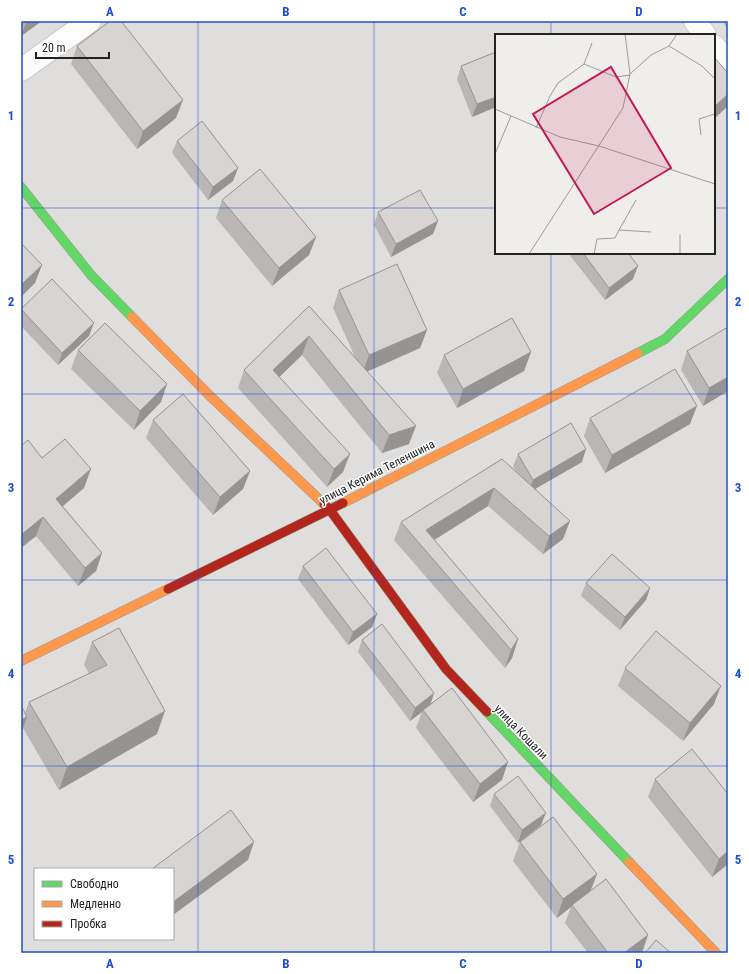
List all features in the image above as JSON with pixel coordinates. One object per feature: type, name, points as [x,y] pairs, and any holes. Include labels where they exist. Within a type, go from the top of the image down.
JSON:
[{"type":"street","points":[[21,70],[90,21]]},
{"type":"street","points":[[694,21],[704,34]]},
{"type":"street","points":[[715,47],[728,64]]},
{"type":"street","name":"улица Кошали","points":[[21,187],[91,275],[210,396],[330,510],[446,669],[716,953]]},
{"type":"street","name":"улица Керима Теленшина","points":[[21,661],[330,510],[665,339],[728,279]]},
{"type":"shaded area","points":[[21,21],[728,21],[728,953],[21,953]]},
{"type":"building","points":[[110,21],[121,21],[183,100],[143,131],[77,46]]},
{"type":"building","points":[[495,52],[495,97],[477,104],[461,66]]},
{"type":"building","points":[[715,58],[728,73],[728,94],[715,106]]},
{"type":"building","points":[[202,121],[238,168],[213,187],[177,141]]},
{"type":"building","points":[[260,169],[316,237],[279,268],[222,200]]},
{"type":"building","points":[[420,190],[438,221],[396,244],[378,212]]},
{"type":"building","points":[[21,243],[42,265],[21,285]]},
{"type":"building","points":[[584,254],[629,254],[638,266],[609,288]]},
{"type":"building","points":[[397,264],[427,330],[369,355],[339,290]]},
{"type":"building","points":[[52,279],[94,323],[62,353],[21,309]]},
{"type":"building","points":[[309,306],[416,426],[389,435],[309,336],[273,370],[350,454],[334,469],[244,370]]},
{"type":"building","points":[[512,318],[531,352],[463,389],[444,355]]},
{"type":"building","points":[[105,323],[167,384],[140,411],[78,350]]},
{"type":"building","points":[[728,327],[728,377],[709,388],[687,351]]},
{"type":"building","points":[[675,369],[697,406],[612,455],[590,418]]},
{"type":"building","points":[[183,394],[250,471],[220,497],[153,420]]},
{"type":"building","points":[[571,423],[586,449],[533,480],[518,454]]},
{"type":"building","points":[[65,439],[91,469],[56,499],[102,553],[85,568],[43,517],[21,535],[21,446],[28,440],[42,458]]},
{"type":"building","points":[[502,459],[570,521],[549,536],[494,488],[426,530],[518,639],[511,650],[401,522]]},
{"type":"building","points":[[326,548],[377,614],[353,632],[303,566]]},
{"type":"building","points":[[612,554],[650,588],[625,617],[586,583]]},
{"type":"building","points":[[382,624],[434,693],[415,708],[362,640]]},
{"type":"building","points":[[119,628],[165,711],[67,767],[29,702],[107,665],[92,642]]},
{"type":"building","points":[[656,631],[721,686],[690,723],[625,668]]},
{"type":"building","points":[[452,688],[508,762],[480,784],[423,710]]},
{"type":"building","points":[[21,705],[27,717],[21,720]]},
{"type":"building","points":[[692,749],[728,794],[728,851],[719,859],[655,779]]},
{"type":"building","points":[[518,776],[546,813],[522,830],[494,794]]},
{"type":"building","points":[[231,810],[254,842],[174,901],[174,868],[153,868]]},
{"type":"building","points":[[553,817],[597,874],[563,899],[520,842]]},
{"type":"building","points":[[606,879],[648,935],[624,953],[608,953],[572,905]]},
{"type":"building","points":[[656,940],[671,953],[645,953]]},
{"type":"traffic: fast","points":[[21,187],[91,275],[132,317]]},
{"type":"traffic: fast","points":[[638,353],[665,339],[728,279]]},
{"type":"traffic: fast","points":[[487,712],[629,862]]},
{"type":"traffic: slow","points":[[132,317],[210,396],[324,504]]},
{"type":"traffic: slow","points":[[343,503],[638,353]]},
{"type":"traffic: slow","points":[[21,661],[168,589]]},
{"type":"traffic: slow","points":[[629,862],[716,953]]},
{"type":"traffic: jam","points":[[168,589],[343,503]]},
{"type":"traffic: jam","points":[[324,504],[330,510],[446,669],[487,712]]}]
